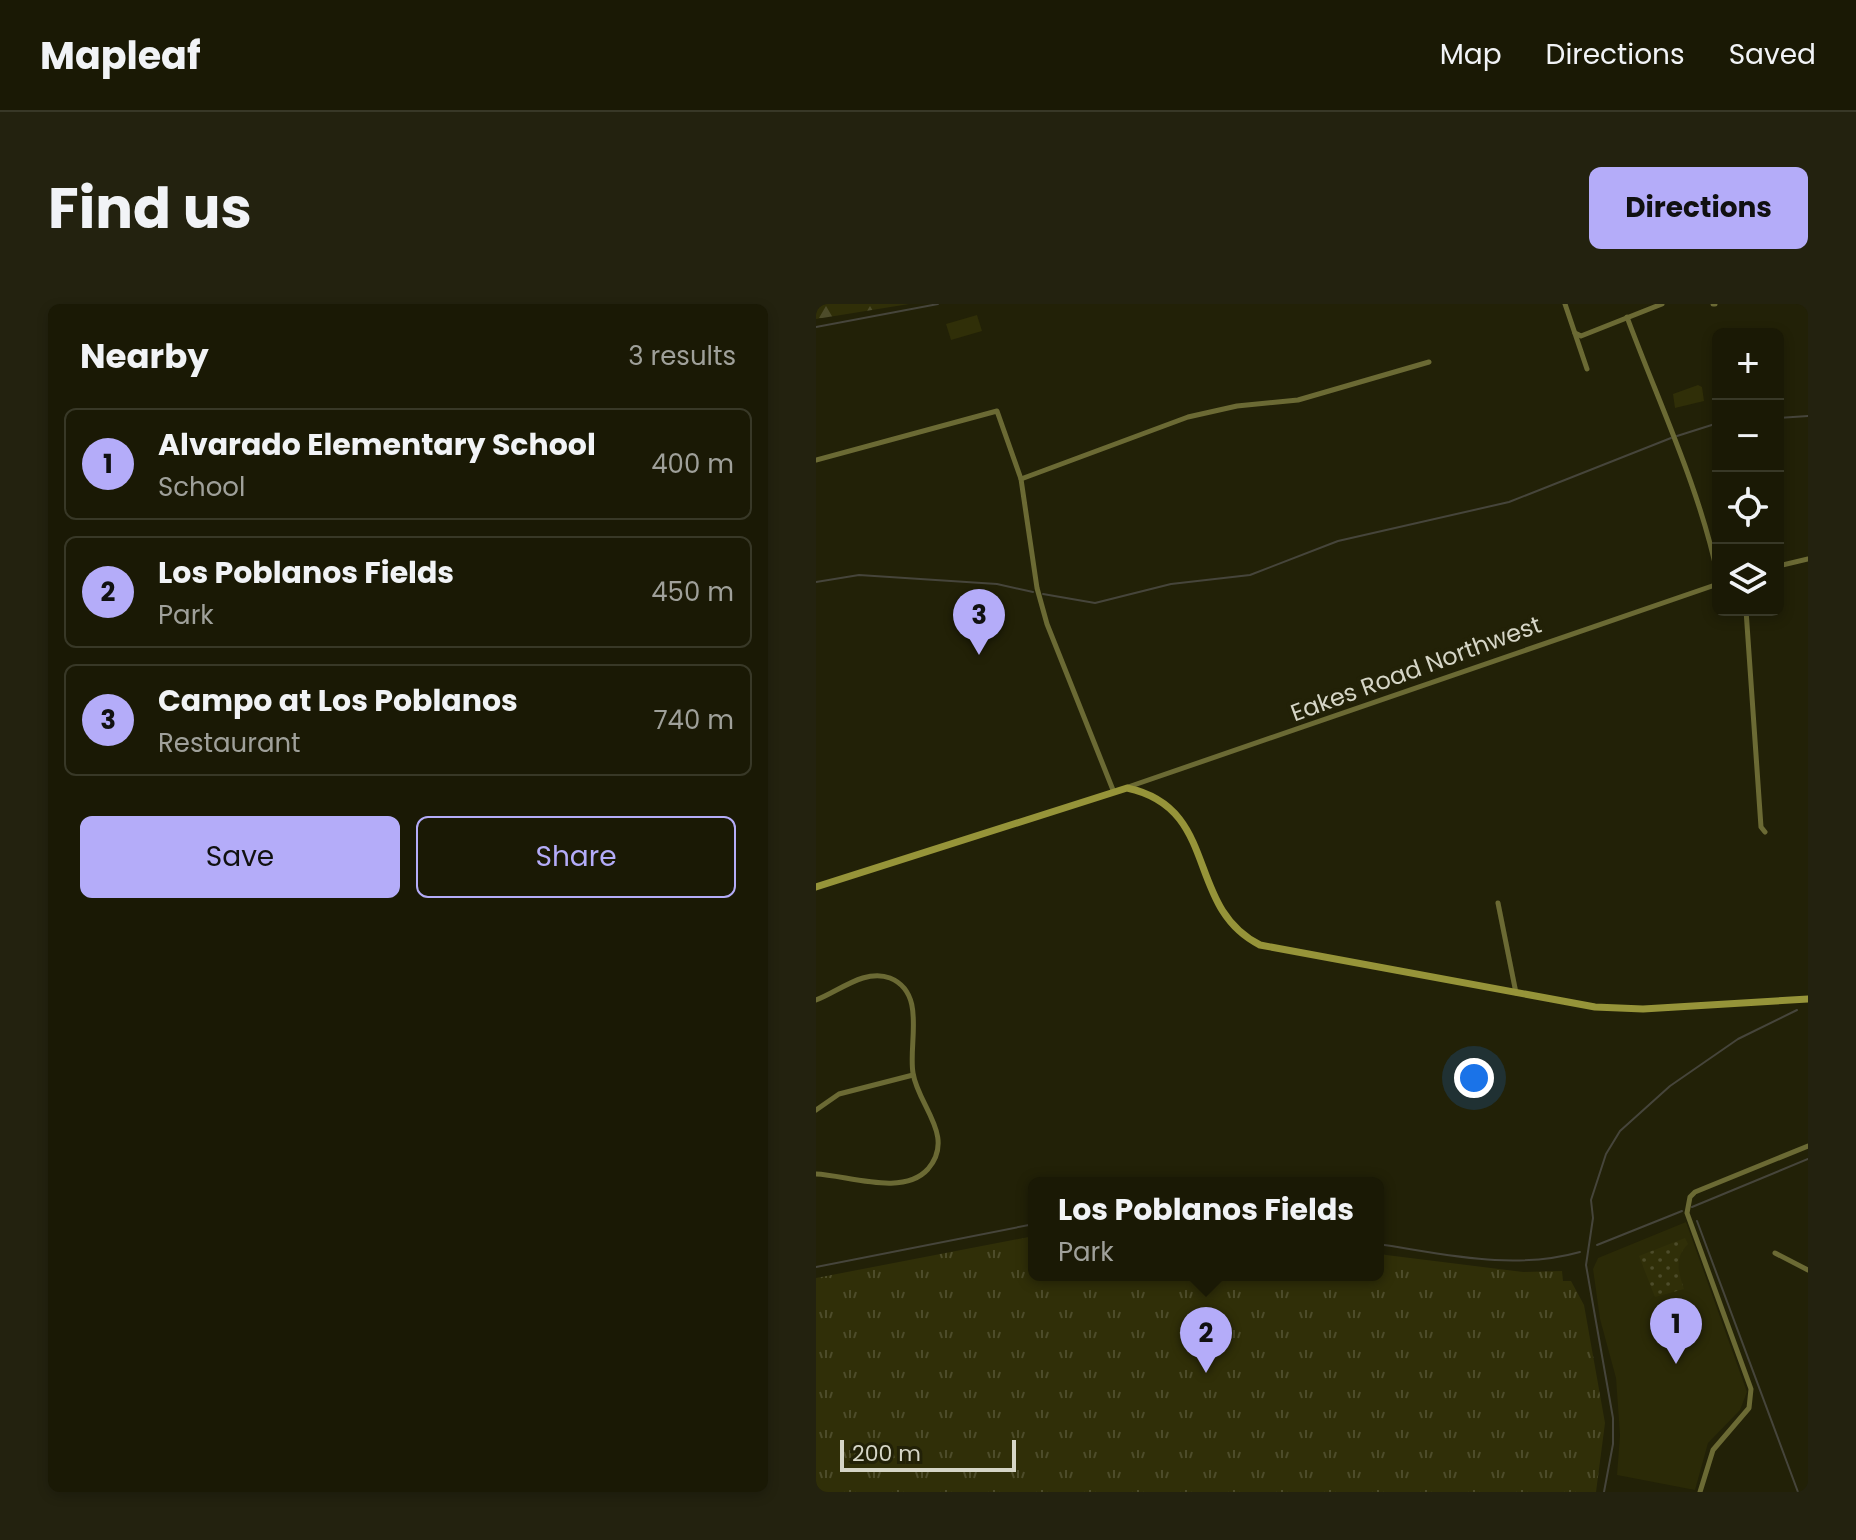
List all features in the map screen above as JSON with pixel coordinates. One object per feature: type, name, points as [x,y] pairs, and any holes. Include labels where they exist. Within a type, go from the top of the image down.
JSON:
[{"type":"street","points":[[1565,304],[1587,369]]},
{"type":"street","points":[[1575,333],[1581,336],[1662,304]]},
{"type":"street","points":[[1627,317],[1678,441],[1712,557]]},
{"type":"street","points":[[1021,479],[1188,417],[1237,406],[1298,400],[1429,362]]},
{"type":"street","points":[[816,460],[997,411],[1021,479],[1043,611],[1113,790]]},
{"type":"street","points":[[1784,565],[1808,559]]},
{"type":"street","name":"Eakes Road Northwest","points":[[1127,788],[1712,586]]},
{"type":"street","points":[[1746,616],[1761,827],[1765,832]]},
{"type":"street","points":[[816,887],[1127,788],[1161,800],[1183,820],[1223,915],[1247,938],[1286,951],[1616,1008],[1808,999]]},
{"type":"street","points":[[1498,903],[1516,993]]},
{"type":"street","points":[[816,1000],[869,976],[889,978],[905,989],[913,1008],[913,1075],[939,1138],[937,1155],[926,1171],[909,1181],[888,1182],[816,1174]]},
{"type":"street","points":[[816,1110],[839,1094],[913,1075]]},
{"type":"street","points":[[1700,1492],[1713,1450],[1743,1417],[1751,1399],[1746,1370],[1687,1213],[1690,1197],[1808,1146]]},
{"type":"street","points":[[1775,1253],[1808,1270]]},
{"type":"shaded area","points":[[1686,1222],[1747,1392],[1740,1410],[1708,1443],[1695,1490],[1617,1475],[1620,1435],[1616,1378],[1600,1319],[1593,1269],[1598,1258]]},
{"type":"green space","points":[[816,304],[909,304],[816,319]]},
{"type":"green space","points":[[977,315],[982,331],[951,340],[946,324]]},
{"type":"green space","points":[[1698,385],[1702,387],[1704,401],[1675,408],[1673,394]]},
{"type":"green space","points":[[1028,1237],[1028,1281],[1384,1281],[1384,1255],[1523,1272],[1562,1271],[1563,1281],[1571,1281],[1584,1305],[1605,1423],[1596,1492],[816,1492],[816,1278]]},
{"type":"green space","points":[[1685,1238],[1688,1244],[1678,1265],[1684,1289],[1655,1297],[1639,1256]]},
{"type":"waterway","points":[[816,327],[938,304]]},
{"type":"waterway","points":[[1784,418],[1808,416]]},
{"type":"waterway","points":[[1677,436],[1712,425]]},
{"type":"waterway","points":[[1043,594],[1095,603],[1171,584],[1250,575],[1338,541],[1509,502],[1671,438]]},
{"type":"waterway","points":[[816,582],[859,575],[997,584],[1033,592]]},
{"type":"waterway","points":[[1604,1492],[1613,1444],[1613,1418],[1586,1265],[1593,1218],[1591,1200],[1606,1154],[1620,1131],[1670,1086],[1738,1039],[1797,1010]]},
{"type":"waterway","points":[[1692,1207],[1808,1159]]},
{"type":"waterway","points":[[1597,1245],[1682,1211]]},
{"type":"waterway","points":[[1697,1221],[1798,1492]]},
{"type":"waterway","points":[[816,1267],[1028,1225]]},
{"type":"waterway","points":[[1384,1245],[1504,1260],[1555,1258],[1580,1252]]},
{"type":"place","name":"Campo at Los Poblanos","points":[[979,655]]},
{"type":"place","name":"Alvarado Elementary School","points":[[1676,1364]]},
{"type":"place","name":"Los Poblanos Fields","points":[[1206,1373]]}]
